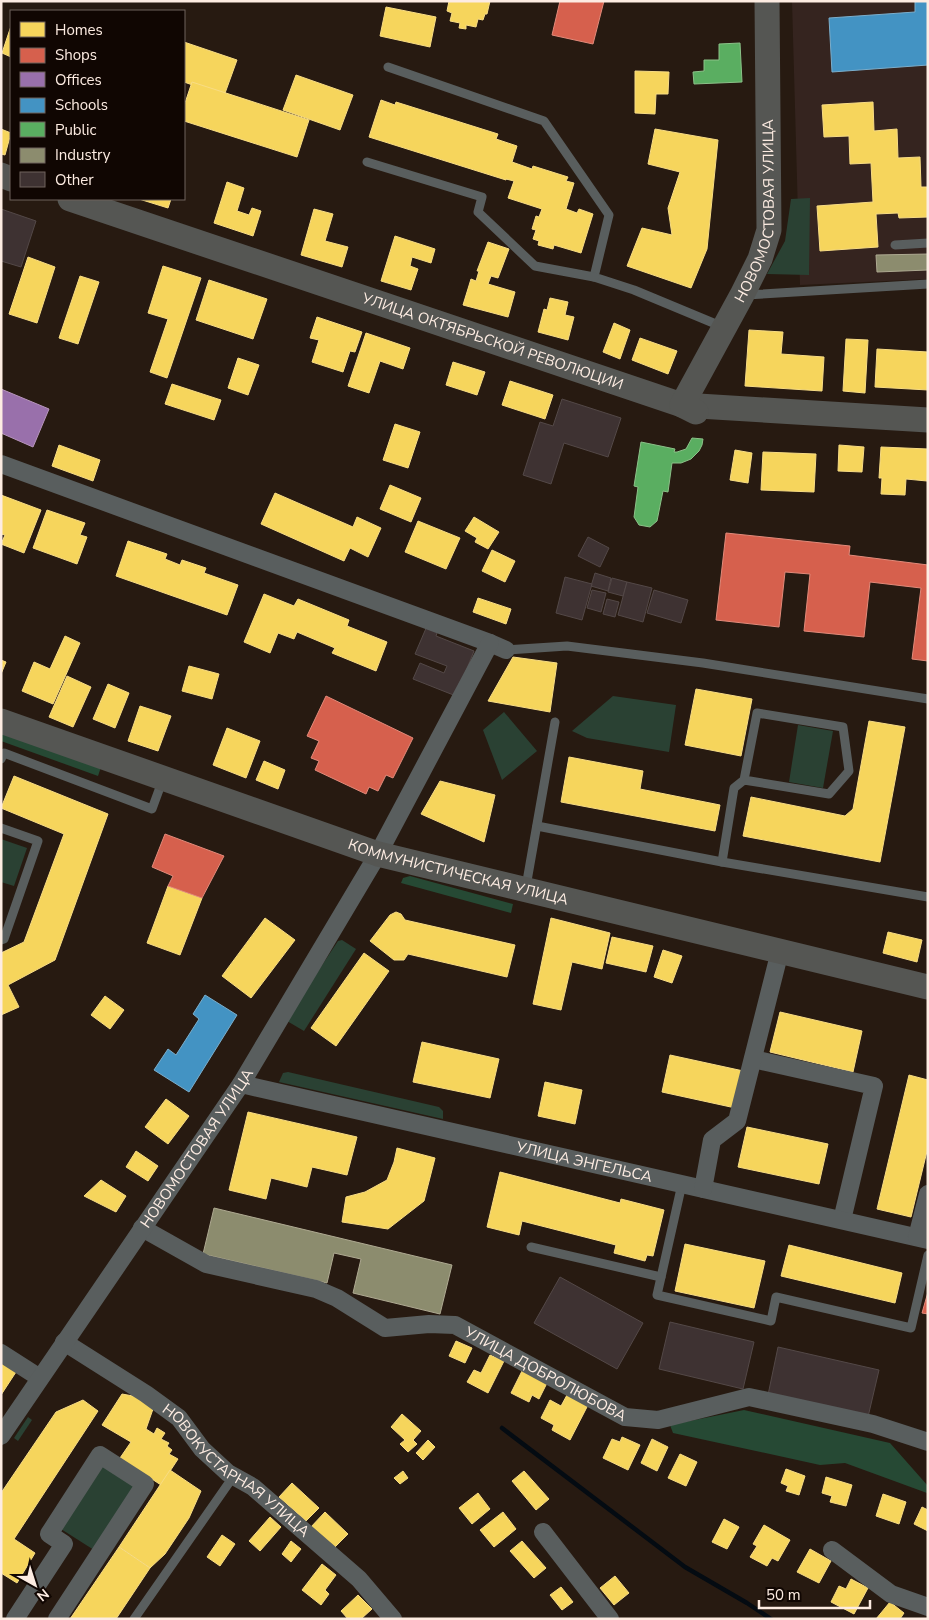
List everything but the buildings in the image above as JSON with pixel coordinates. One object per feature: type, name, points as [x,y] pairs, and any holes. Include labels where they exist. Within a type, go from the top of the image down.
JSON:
[{"type":"street","name":"НОВОМОСТОВАЯ УЛИЦА","points":[[682,405],[760,259],[769,230],[767,1]]},
{"type":"street","name":"УЛИЦА ОКТЯБРЬСКОЙ РЕВОЛЮЦИИ","points":[[73,200],[682,405],[928,420]]},
{"type":"street","points":[[682,405],[704,416],[928,429]]},
{"type":"street","points":[[1,464],[498,646]]},
{"type":"street","name":"НОВОМОСТОВАЯ УЛИЦА","points":[[1,1436],[241,1084],[378,854],[498,646]]},
{"type":"street","name":"КОММУНИСТИЧЕСКАЯ УЛИЦА","points":[[1,721],[378,854],[928,987]]},
{"type":"street","points":[[703,1189],[712,1140],[737,1121],[780,951]]},
{"type":"street","points":[[753,1059],[874,1086],[842,1220]]},
{"type":"street","name":"УЛИЦА ЭНГЕЛЬСА","points":[[241,1084],[922,1238]]},
{"type":"street","points":[[922,1238],[928,1194]]},
{"type":"street","name":"УЛИЦА ДОБРОЛЮБОВА","points":[[142,1228],[206,1264],[316,1288],[337,1298],[384,1328],[429,1324],[455,1325],[625,1417],[658,1420],[749,1397],[873,1424],[928,1442]]},
{"type":"street","name":"НОВОКУСТАРНАЯ УЛИЦА","points":[[64,1342],[146,1394],[179,1418],[202,1448],[233,1477],[253,1487],[359,1579],[392,1619]]},
{"type":"street","points":[[1,1353],[40,1378]]},
{"type":"street","points":[[15,1619],[64,1544],[49,1534],[100,1455],[145,1484],[57,1619]]},
{"type":"street","points":[[543,1532],[610,1619]]},
{"type":"street","points":[[832,1550],[891,1594],[928,1608]]},
{"type":"lane","points":[[388,68],[544,120],[609,215],[594,277]]},
{"type":"lane","points":[[367,162],[482,197],[478,212],[535,266],[594,277],[634,290],[723,327]]},
{"type":"lane","points":[[895,245],[928,243]]},
{"type":"lane","points":[[742,295],[928,284]]},
{"type":"lane","points":[[498,646],[567,646],[703,664],[928,700]]},
{"type":"lane","points":[[722,862],[734,788],[744,780],[756,713],[843,727],[849,771],[829,794],[744,780]]},
{"type":"lane","points":[[527,881],[555,722]]},
{"type":"lane","points":[[1,759],[4,753],[152,809],[163,778]]},
{"type":"lane","points":[[537,826],[722,862],[928,897]]},
{"type":"lane","points":[[1,828],[38,841],[4,939],[1,940]]},
{"type":"lane","points":[[682,1184],[656,1296],[771,1321],[776,1297],[911,1328],[928,1255]]},
{"type":"lane","points":[[531,1247],[661,1277]]},
{"type":"lane","points":[[134,1619],[233,1477]]},
{"type":"shaded area","points":[[792,1],[928,1],[928,279],[800,285]]},
{"type":"green space","points":[[810,198],[809,275],[767,274],[785,241],[791,199]]},
{"type":"green space","points":[[613,696],[676,705],[669,752],[587,738],[572,731]]},
{"type":"green space","points":[[504,712],[537,751],[502,780],[483,730]]},
{"type":"green space","points":[[798,725],[833,731],[823,788],[789,782]]},
{"type":"green space","points":[[1,731],[101,767],[98,776],[1,741]]},
{"type":"green space","points":[[1,839],[27,848],[14,886],[1,882]]},
{"type":"green space","points":[[410,876],[513,904],[511,913],[401,883],[403,878]]},
{"type":"green space","points":[[342,940],[356,949],[304,1031],[287,1021],[287,1018],[338,941]]},
{"type":"green space","points":[[288,1072],[439,1107],[443,1111],[443,1119],[279,1082],[283,1073]]},
{"type":"green space","points":[[744,1410],[890,1443],[928,1486],[927,1493],[845,1463],[820,1465],[673,1433],[670,1425]]},
{"type":"green space","points":[[28,1417],[32,1420],[18,1441],[14,1438]]},
{"type":"green space","points":[[102,1465],[135,1487],[94,1550],[61,1529]]},
{"type":"waterway","points":[[502,1428],[685,1567],[771,1619]]}]
